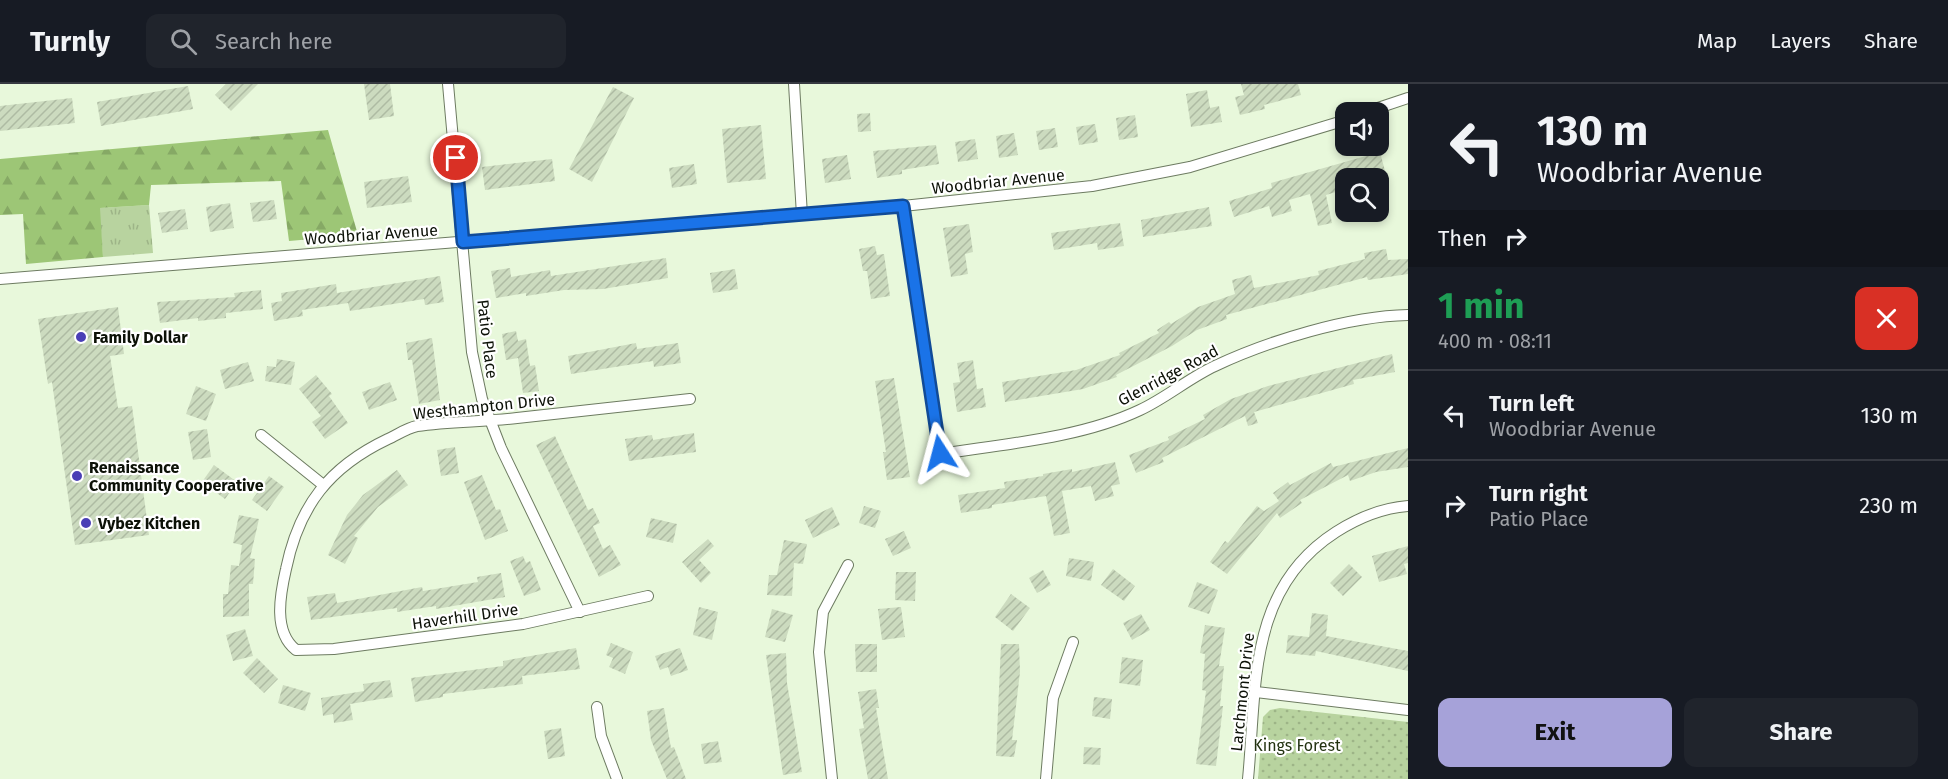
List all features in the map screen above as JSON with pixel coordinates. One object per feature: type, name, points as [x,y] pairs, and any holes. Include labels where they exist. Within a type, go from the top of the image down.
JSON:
[{"type":"street","name":"Patio Place","points":[[448,84],[472,352],[489,421],[580,612]]},
{"type":"street","points":[[794,84],[802,215]]},
{"type":"street","points":[[1389,104],[1408,98]]},
{"type":"street","name":"Woodbriar Avenue","points":[[0,279],[802,215],[1092,186],[1179,169],[1335,123]]},
{"type":"street","name":"Glenridge Road","points":[[903,206],[940,453],[1095,427],[1141,410],[1214,366],[1260,348],[1376,316],[1408,315]]},
{"type":"street","name":"Westhampton Drive","points":[[287,643],[281,624],[285,571],[293,538],[322,484],[347,462],[414,426],[489,421],[690,399]]},
{"type":"street","points":[[261,435],[322,484]]},
{"type":"street","name":"Larchmont Drive","points":[[1248,779],[1258,656],[1266,619],[1285,581],[1318,544],[1354,521],[1392,507],[1408,506]]},
{"type":"street","points":[[832,779],[819,652],[823,612],[848,565]]},
{"type":"street","name":"Haverhill Drive","points":[[287,643],[296,650],[334,649],[523,624],[648,596]]},
{"type":"street","points":[[1046,779],[1053,698],[1073,642]]},
{"type":"street","points":[[1256,692],[1408,710]]},
{"type":"street","points":[[597,707],[601,736],[617,779]]},
{"type":"green space","points":[[328,130],[358,235],[289,241],[281,181],[151,185],[149,205],[100,208],[103,257],[26,264],[23,214],[0,215],[0,159]]},
{"type":"green space","points":[[149,205],[153,253],[103,257],[99,208]]},
{"type":"green space","name":"Kings Forest","points":[[1280,708],[1408,722],[1408,779],[1258,779],[1263,717],[1270,710]]},
{"type":"building","points":[[226,84],[258,84],[231,111],[215,95]]},
{"type":"building","points":[[364,84],[390,84],[394,116],[369,120]]},
{"type":"building","points":[[1241,84],[1298,84],[1301,95],[1264,105],[1265,109],[1240,115],[1235,97],[1244,95]]},
{"type":"building","points":[[188,86],[193,109],[101,126],[97,102]]},
{"type":"building","points":[[613,87],[634,98],[592,182],[569,169]]},
{"type":"building","points":[[1207,90],[1210,108],[1219,106],[1222,122],[1191,127],[1186,94]]},
{"type":"building","points":[[72,98],[75,123],[0,131],[0,106]]},
{"type":"building","points":[[870,113],[871,131],[858,132],[857,114]]},
{"type":"building","points":[[1135,115],[1138,137],[1119,140],[1116,118]]},
{"type":"building","points":[[1095,124],[1098,142],[1079,145],[1076,127]]},
{"type":"building","points":[[761,125],[766,179],[727,183],[722,129]]},
{"type":"building","points":[[1055,128],[1058,147],[1039,150],[1036,131]]},
{"type":"building","points":[[1014,133],[1018,155],[999,158],[996,136]]},
{"type":"building","points":[[975,139],[978,159],[958,162],[955,142]]},
{"type":"building","points":[[936,145],[939,164],[902,170],[902,174],[877,178],[873,151]]},
{"type":"building","points":[[847,155],[851,179],[825,183],[822,159]]},
{"type":"building","points":[[1366,156],[1381,156],[1384,168],[1335,168],[1335,192],[1326,195],[1332,223],[1318,226],[1310,194],[1289,200],[1292,211],[1272,217],[1269,206],[1234,217],[1229,201],[1272,188],[1271,183]]},
{"type":"building","points":[[552,159],[555,181],[485,190],[482,167]]},
{"type":"building","points":[[694,164],[697,184],[672,188],[669,168]]},
{"type":"building","points":[[408,176],[412,202],[367,208],[364,182]]},
{"type":"building","points":[[274,200],[277,219],[253,222],[250,203]]},
{"type":"building","points":[[230,203],[234,228],[210,232],[206,207]]},
{"type":"building","points":[[1209,207],[1212,226],[1143,237],[1141,220]]},
{"type":"building","points":[[185,209],[188,229],[162,233],[158,213]]},
{"type":"building","points":[[1120,223],[1124,246],[1098,250],[1097,243],[1054,250],[1051,233]]},
{"type":"building","points":[[969,224],[973,252],[965,254],[968,274],[951,277],[943,228]]},
{"type":"building","points":[[875,246],[877,255],[884,254],[890,296],[871,299],[867,271],[863,271],[859,249]]},
{"type":"building","points":[[1386,249],[1388,260],[1408,259],[1408,274],[1368,280],[1367,277],[1226,315],[1227,319],[1197,330],[1172,346],[1116,375],[1117,377],[1083,389],[1005,402],[1002,382],[1076,370],[1120,355],[1119,353],[1159,333],[1157,330],[1169,322],[1171,324],[1198,307],[1235,294],[1232,280],[1251,275],[1254,288],[1319,275],[1318,271],[1365,259],[1364,253]]},
{"type":"building","points":[[666,258],[668,278],[603,289],[564,290],[526,296],[526,293],[496,298],[491,271],[510,268],[511,277],[550,270],[551,276]]},
{"type":"building","points":[[735,269],[738,289],[713,293],[710,273]]},
{"type":"building","points":[[440,276],[444,302],[425,305],[424,299],[350,311],[348,303],[302,310],[303,316],[274,321],[271,303],[282,301],[281,293],[336,284],[337,293]]},
{"type":"building","points":[[261,290],[263,309],[226,313],[226,318],[198,321],[198,318],[160,323],[157,302],[235,297],[234,293]]},
{"type":"building","points":[[118,307],[124,354],[110,356],[118,408],[132,406],[149,535],[75,545],[52,382],[48,384],[38,319]]},
{"type":"building","points":[[516,331],[518,341],[526,339],[530,366],[535,365],[539,391],[523,393],[518,358],[506,360],[502,334]]},
{"type":"building","points":[[432,338],[440,400],[419,404],[412,360],[408,360],[406,343]]},
{"type":"building","points":[[636,343],[637,349],[678,343],[681,363],[654,367],[653,361],[571,374],[568,356]]},
{"type":"building","points":[[1392,354],[1395,372],[1353,380],[1354,384],[1254,412],[1258,423],[1248,426],[1245,416],[1162,458],[1164,462],[1136,473],[1129,455],[1169,440],[1168,437],[1205,419],[1203,415],[1231,399],[1268,386]]},
{"type":"building","points":[[277,359],[295,362],[291,385],[265,381],[267,366],[276,367]]},
{"type":"building","points":[[973,360],[977,389],[983,388],[986,407],[957,412],[953,383],[960,382],[957,363]]},
{"type":"building","points":[[248,362],[254,381],[225,389],[220,370]]},
{"type":"building","points":[[316,375],[332,394],[329,396],[348,423],[325,439],[312,422],[321,416],[299,389]]},
{"type":"building","points":[[894,378],[910,477],[887,480],[883,452],[886,452],[875,381]]},
{"type":"building","points":[[390,382],[397,400],[369,410],[362,392]]},
{"type":"building","points":[[196,386],[216,394],[206,421],[186,414]]},
{"type":"building","points":[[207,429],[211,457],[193,460],[188,432]]},
{"type":"building","points":[[694,433],[696,452],[629,461],[625,439],[652,435],[653,440]]},
{"type":"building","points":[[555,436],[588,510],[593,508],[600,523],[593,526],[603,549],[610,545],[621,565],[599,577],[536,445]]},
{"type":"building","points":[[455,447],[459,473],[441,476],[437,450]]},
{"type":"building","points":[[1408,448],[1408,467],[1376,472],[1350,481],[1348,475],[1300,500],[1302,503],[1280,518],[1277,513],[1227,574],[1210,562],[1225,541],[1228,543],[1257,506],[1264,511],[1279,501],[1273,493],[1288,482],[1290,485],[1331,463],[1333,467]]},
{"type":"building","points":[[1115,462],[1120,484],[1111,486],[1114,496],[1095,501],[1091,486],[1062,491],[1070,533],[1054,536],[1046,496],[961,513],[958,495],[1005,488],[1004,482],[1072,469],[1072,472]]},
{"type":"building","points":[[214,465],[237,482],[225,499],[202,482]]},
{"type":"building","points":[[397,470],[408,485],[378,507],[354,536],[358,538],[345,564],[328,555],[347,515],[363,495]]},
{"type":"building","points":[[482,475],[496,510],[500,509],[508,531],[485,540],[464,482]]},
{"type":"building","points":[[269,476],[284,487],[267,511],[252,500]]},
{"type":"building","points":[[864,506],[881,511],[875,528],[859,523]]},
{"type":"building","points":[[832,507],[840,525],[813,538],[805,520]]},
{"type":"building","points":[[239,515],[259,519],[250,558],[255,559],[253,584],[249,584],[249,616],[223,617],[223,594],[228,594],[231,565],[239,566],[242,545],[233,543]]},
{"type":"building","points":[[651,518],[677,524],[673,543],[646,537]]},
{"type":"building","points":[[904,531],[911,548],[893,556],[885,539]]},
{"type":"building","points":[[708,539],[714,546],[699,560],[711,573],[701,583],[682,562]]},
{"type":"building","points":[[784,540],[807,544],[803,564],[794,563],[792,596],[767,595],[769,575],[777,575]]},
{"type":"building","points":[[1408,546],[1408,563],[1404,564],[1407,574],[1379,582],[1372,556]]},
{"type":"building","points":[[523,556],[526,563],[530,561],[541,590],[524,596],[510,561]]},
{"type":"building","points":[[1069,558],[1094,562],[1091,581],[1066,576]]},
{"type":"building","points":[[1349,564],[1362,577],[1343,596],[1330,583]]},
{"type":"building","points":[[1113,569],[1135,586],[1124,601],[1101,585]]},
{"type":"building","points":[[1043,570],[1051,585],[1037,593],[1029,578]]},
{"type":"building","points":[[896,572],[916,572],[915,601],[895,600]]},
{"type":"building","points":[[501,573],[505,597],[436,609],[436,606],[397,612],[397,608],[311,620],[307,597],[335,593],[337,603],[422,587],[423,591],[478,582],[477,577]]},
{"type":"building","points":[[1197,582],[1218,590],[1209,614],[1188,607]]},
{"type":"building","points":[[1011,594],[1030,608],[1013,631],[995,617]]},
{"type":"building","points":[[699,607],[718,612],[712,640],[693,635]]},
{"type":"building","points":[[901,607],[905,637],[882,640],[878,609]]},
{"type":"building","points":[[772,609],[793,615],[785,642],[765,637]]},
{"type":"building","points":[[1312,613],[1328,615],[1326,636],[1408,651],[1408,671],[1316,651],[1315,656],[1286,653],[1288,635],[1309,637]]},
{"type":"building","points":[[1141,614],[1150,630],[1132,640],[1123,623]]},
{"type":"building","points":[[1205,625],[1225,628],[1219,666],[1224,666],[1220,706],[1223,706],[1216,766],[1196,764],[1206,691],[1202,690],[1205,654],[1200,653]]},
{"type":"building","points":[[245,629],[253,656],[233,661],[226,635]]},
{"type":"building","points":[[611,643],[633,652],[625,674],[609,667],[613,658],[606,655]]},
{"type":"building","points":[[855,644],[877,644],[877,672],[856,672]]},
{"type":"building","points":[[1001,644],[1019,644],[1020,672],[1012,740],[1017,740],[1014,757],[996,756]]},
{"type":"building","points":[[576,648],[580,669],[522,676],[523,684],[443,694],[443,697],[415,702],[411,678],[503,666],[503,661]]},
{"type":"building","points":[[680,648],[688,670],[671,676],[668,667],[660,670],[655,656]]},
{"type":"building","points":[[786,653],[787,683],[802,772],[783,775],[766,655]]},
{"type":"building","points":[[1122,657],[1143,660],[1140,686],[1119,683]]},
{"type":"building","points":[[257,658],[278,679],[264,693],[243,673]]},
{"type":"building","points":[[390,680],[393,697],[350,704],[353,720],[334,723],[333,714],[323,716],[321,698],[364,691],[363,684]]},
{"type":"building","points":[[283,685],[311,693],[305,711],[278,703]]},
{"type":"building","points":[[876,689],[879,708],[876,708],[888,779],[868,779],[859,729],[864,728],[858,692]]},
{"type":"building","points":[[1094,697],[1112,699],[1110,719],[1092,716]]},
{"type":"building","points":[[664,708],[671,748],[674,747],[686,779],[667,779],[651,740],[647,711]]},
{"type":"building","points":[[561,728],[565,756],[548,759],[544,731]]},
{"type":"building","points":[[718,741],[722,762],[704,764],[701,744]]},
{"type":"building","points":[[1084,747],[1101,748],[1100,765],[1083,764]]},
{"type":"place","name":"Family Dollar","points":[[81,337]]},
{"type":"place","name":"Renaissance Community Cooperative","points":[[77,476]]},
{"type":"place","name":"Vybez Kitchen","points":[[86,523]]},
{"type":"route","points":[[456,158],[463,242],[903,206],[940,453]]}]
